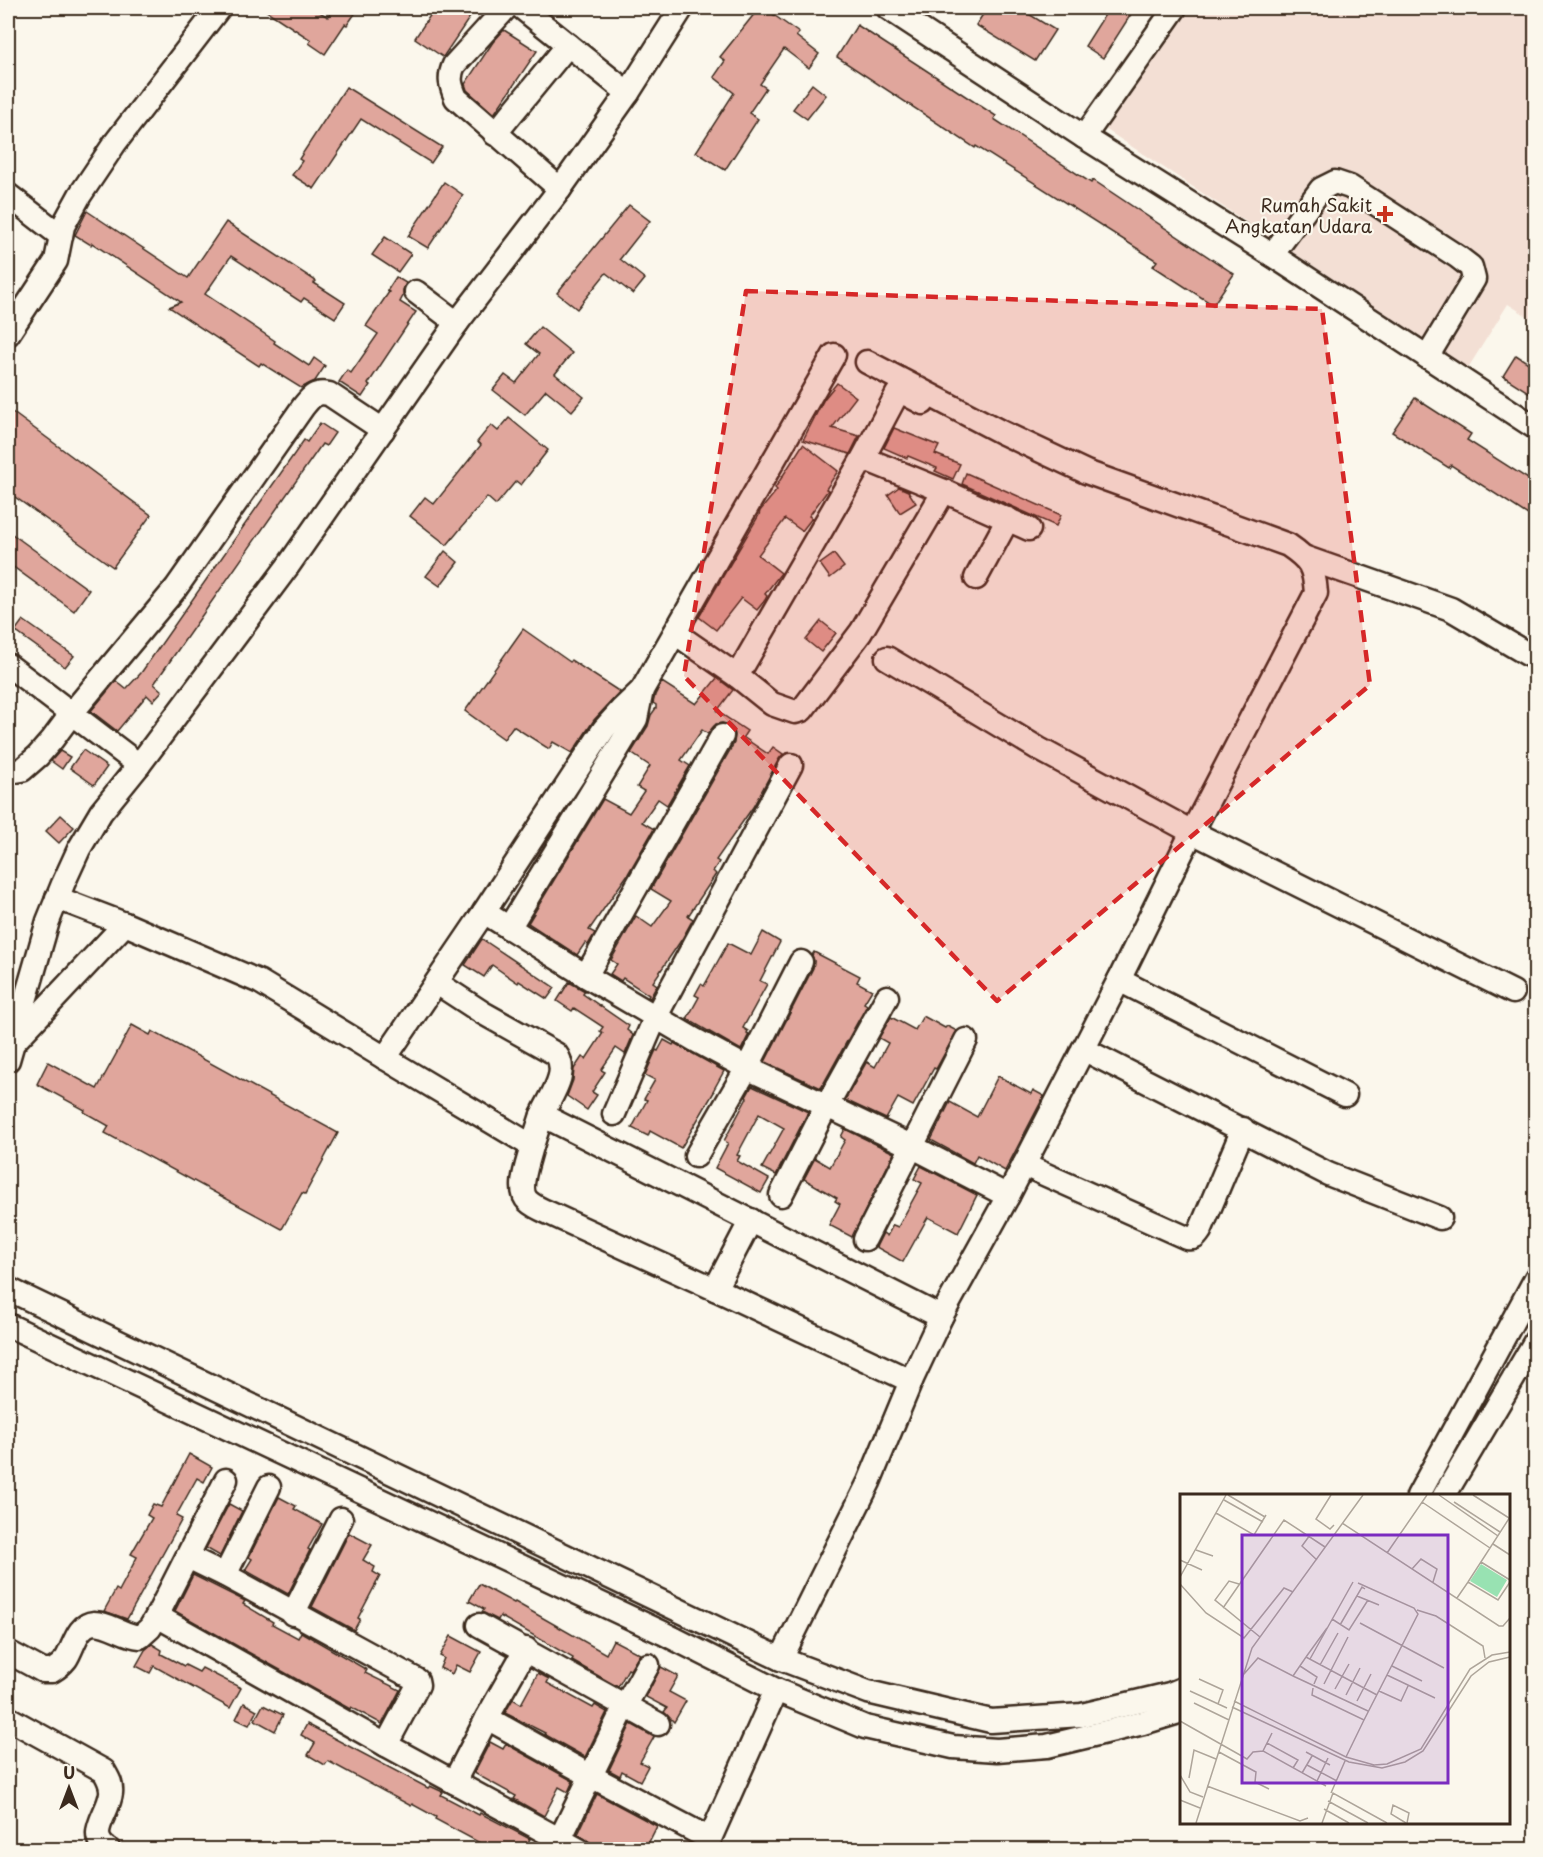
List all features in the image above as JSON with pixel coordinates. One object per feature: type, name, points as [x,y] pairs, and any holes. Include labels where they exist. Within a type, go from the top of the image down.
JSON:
[{"type":"street","points":[[8,334],[56,261],[63,226],[80,195],[115,143],[219,8]]},
{"type":"street","points":[[506,8],[454,65],[450,73],[450,84],[456,98],[560,189]]},
{"type":"street","points":[[522,8],[628,93]]},
{"type":"street","points":[[10,1052],[48,921],[79,849],[101,812],[139,765],[288,566],[457,323],[560,189],[628,93],[682,8]]},
{"type":"street","points":[[888,8],[1536,428]]},
{"type":"street","points":[[1084,137],[1175,8]]},
{"type":"street","points":[[495,134],[568,45]]},
{"type":"street","points":[[1272,255],[1321,189],[1335,182],[1350,186],[1458,257],[1471,267],[1474,279],[1427,357]]},
{"type":"street","points":[[8,195],[61,236]]},
{"type":"street","points":[[416,292],[457,323]]},
{"type":"street","points":[[385,1058],[604,729],[642,690],[834,356]]},
{"type":"street","points":[[867,362],[1001,432],[1086,472],[1288,544],[1306,558],[1451,609],[1536,659]]},
{"type":"street","points":[[8,769],[22,770],[38,756],[176,588],[313,395],[320,392],[329,394],[383,430]]},
{"type":"street","points":[[737,676],[863,458],[897,394],[902,393],[1070,477]]},
{"type":"street","points":[[863,458],[1029,529]]},
{"type":"street","points":[[675,633],[737,676],[772,704],[795,712],[802,710],[861,632],[944,491]]},
{"type":"street","points":[[976,578],[1008,519]]},
{"type":"street","points":[[781,1659],[869,1482],[911,1381],[941,1317],[1008,1196],[1316,593],[1315,576],[1306,558]]},
{"type":"street","points":[[887,658],[1039,749],[1192,832],[1513,992]]},
{"type":"street","points":[[8,665],[139,765]]},
{"type":"street","points":[[509,928],[636,719],[642,690]]},
{"type":"street","points":[[586,976],[722,736]]},
{"type":"street","points":[[614,1114],[657,1016],[791,765]]},
{"type":"street","points":[[57,898],[125,924],[260,982],[532,1146]]},
{"type":"street","points":[[484,912],[586,976],[695,1040],[747,1068],[911,1146],[1008,1196]]},
{"type":"street","points":[[10,1052],[125,924]]},
{"type":"street","points":[[696,1156],[747,1068],[801,963]]},
{"type":"street","points":[[1119,980],[1345,1095]]},
{"type":"street","points":[[437,983],[483,1013],[556,1054],[560,1060],[561,1071],[542,1114],[523,1184],[523,1193],[527,1200],[549,1214],[716,1289],[911,1381]]},
{"type":"street","points":[[781,1195],[826,1107],[887,997]]},
{"type":"street","points":[[865,1239],[966,1040]]},
{"type":"street","points":[[1083,1049],[1328,1174],[1440,1218]]},
{"type":"street","points":[[542,1114],[941,1317]]},
{"type":"street","points":[[1024,1165],[1193,1239],[1200,1231],[1243,1129]]},
{"type":"street","points":[[716,1289],[751,1220]]},
{"type":"street","points":[[1420,1494],[1536,1278]]},
{"type":"street","points":[[8,1289],[781,1659],[868,1692],[992,1721],[1082,1714],[1180,1690]]},
{"type":"street","points":[[8,1325],[642,1623],[776,1690],[865,1726],[953,1747],[997,1750],[1047,1746],[1180,1713]]},
{"type":"street","points":[[1445,1494],[1536,1340]]},
{"type":"street","points":[[8,1652],[43,1671],[52,1671],[66,1658],[80,1631],[86,1625],[102,1624],[140,1637],[150,1628],[157,1616],[226,1480]]},
{"type":"street","points":[[225,1575],[269,1487]]},
{"type":"street","points":[[293,1614],[341,1519]]},
{"type":"street","points":[[188,1557],[417,1680],[418,1684],[386,1745]]},
{"type":"street","points":[[157,1616],[386,1745],[570,1844],[591,1776],[648,1665]]},
{"type":"street","points":[[479,1625],[658,1724]]},
{"type":"street","points":[[454,1782],[526,1649]]},
{"type":"street","points":[[487,1718],[707,1844],[776,1690]]},
{"type":"street","points":[[8,1718],[104,1771],[111,1784],[111,1795],[98,1829],[98,1837],[101,1845],[109,1850]]},
{"type":"highlighted area","points":[[746,291],[1322,309],[1370,685],[997,1001],[684,676]]},
{"type":"shaded area","name":"Rumah Sakit Angkatan Udara","points":[[1181,8],[1535,8],[1535,321],[1508,304],[1468,368],[1099,125]]},
{"type":"building","points":[[262,8],[313,8],[328,17],[334,8],[359,8],[325,54],[309,43],[311,40]]},
{"type":"building","points":[[435,8],[476,8],[443,57],[415,38]]},
{"type":"building","points":[[759,8],[764,8],[799,33],[796,36],[819,54],[809,68],[784,49],[760,84],[766,88],[749,113],[758,119],[725,170],[696,152],[734,93],[714,77],[725,61],[720,57]]},
{"type":"building","points":[[987,8],[1019,8],[1055,30],[1035,61],[976,25]]},
{"type":"building","points":[[1109,8],[1135,8],[1103,58],[1085,46]]},
{"type":"building","points":[[857,25],[996,116],[994,119],[1091,183],[1093,180],[1234,274],[1213,305],[1153,266],[1157,261],[976,146],[975,148],[837,57]]},
{"type":"building","points":[[504,30],[537,51],[494,114],[467,90],[465,84],[493,42]]},
{"type":"building","points":[[812,84],[826,95],[807,119],[793,109]]},
{"type":"building","points":[[346,87],[442,147],[431,163],[361,119],[314,189],[292,175],[302,161],[299,159]]},
{"type":"building","points":[[444,182],[463,195],[428,248],[408,236]]},
{"type":"building","points":[[629,205],[650,221],[620,259],[645,279],[633,294],[606,273],[577,309],[557,293]]},
{"type":"building","points":[[87,211],[188,278],[226,222],[316,281],[314,283],[345,303],[335,318],[304,298],[301,302],[231,256],[205,294],[309,366],[314,358],[325,366],[315,381],[301,388],[261,363],[259,366],[169,307],[181,302],[92,243],[91,245],[75,235]]},
{"type":"building","points":[[385,237],[411,254],[398,272],[372,255]]},
{"type":"building","points":[[396,277],[406,283],[400,302],[416,312],[368,384],[370,385],[362,397],[339,382],[347,370],[351,373],[378,334],[366,326],[389,292],[387,291]]},
{"type":"building","points":[[540,327],[572,353],[555,374],[584,397],[572,411],[546,390],[525,415],[493,390],[505,375],[516,383],[539,354],[526,344]]},
{"type":"building","points":[[1516,355],[1536,368],[1536,397],[1503,376]]},
{"type":"building","points":[[837,383],[856,397],[832,428],[859,436],[850,454],[803,440],[824,399]]},
{"type":"building","points":[[1415,398],[1471,434],[1467,440],[1536,484],[1536,509],[1531,517],[1451,465],[1449,468],[1392,432]]},
{"type":"building","points":[[8,409],[151,515],[113,567],[8,492]]},
{"type":"building","points":[[509,418],[548,450],[521,485],[516,481],[496,505],[487,497],[447,545],[410,516],[425,497],[434,504],[481,445],[477,442],[491,425],[498,431]]},
{"type":"building","points":[[320,423],[335,433],[326,446],[322,444],[154,684],[162,691],[153,701],[147,695],[117,731],[91,711],[116,681],[126,689],[141,673],[304,440],[307,442]]},
{"type":"building","points":[[894,428],[939,446],[935,454],[960,464],[953,479],[935,471],[937,468],[884,448]]},
{"type":"building","points":[[803,444],[838,471],[826,489],[828,490],[809,516],[812,518],[802,531],[785,519],[758,555],[781,573],[765,594],[767,596],[765,600],[757,610],[741,598],[716,630],[699,617],[760,511],[777,490],[775,488]]},
{"type":"building","points":[[966,473],[1061,515],[1056,526],[962,484]]},
{"type":"building","points":[[899,487],[908,491],[916,503],[900,513],[888,495]]},
{"type":"building","points":[[8,531],[89,590],[74,611],[8,563]]},
{"type":"building","points":[[445,551],[458,562],[440,586],[426,576]]},
{"type":"building","points":[[834,554],[844,567],[830,578],[820,564]]},
{"type":"building","points":[[23,620],[74,656],[65,667],[15,631]]},
{"type":"building","points":[[821,621],[836,633],[821,652],[806,640]]},
{"type":"building","points":[[523,629],[570,662],[571,660],[620,692],[594,720],[572,753],[553,742],[549,749],[513,726],[504,739],[465,711]]},
{"type":"building","points":[[717,678],[733,690],[717,711],[747,731],[743,737],[768,754],[773,747],[783,754],[753,807],[716,860],[719,862],[713,871],[716,874],[688,916],[693,919],[653,982],[657,985],[650,998],[649,995],[623,978],[621,981],[610,974],[617,964],[611,960],[636,916],[652,927],[671,901],[651,889],[734,743],[734,730],[729,725],[716,724],[708,734],[702,730],[681,760],[690,766],[667,805],[658,799],[642,822],[654,829],[628,874],[589,930],[595,933],[588,945],[585,943],[577,955],[528,923],[603,799],[629,813],[644,791],[637,787],[650,766],[631,753],[656,708],[653,703],[662,682],[696,704]]},
{"type":"building","points":[[83,750],[107,767],[94,785],[70,768]]},
{"type":"building","points":[[60,751],[70,757],[62,769],[51,761]]},
{"type":"building","points":[[61,815],[74,827],[59,843],[46,831]]},
{"type":"building","points":[[763,932],[780,942],[760,981],[767,984],[743,1028],[749,1034],[741,1050],[687,1019],[699,997],[695,995],[701,984],[704,986],[728,943],[751,955]]},
{"type":"building","points":[[482,939],[555,988],[547,999],[492,965],[484,977],[465,965]]},
{"type":"building","points":[[814,952],[860,976],[857,982],[872,990],[864,1003],[867,1005],[821,1088],[765,1062],[813,968],[812,955]]},
{"type":"building","points":[[569,982],[585,991],[583,994],[629,1026],[627,1030],[633,1035],[625,1054],[616,1048],[601,1070],[605,1072],[592,1092],[597,1095],[587,1110],[567,1096],[574,1069],[582,1057],[586,1059],[603,1033],[600,1031],[603,1027],[574,1008],[572,1011],[557,1001]]},
{"type":"building","points":[[923,1016],[945,1028],[947,1026],[957,1031],[913,1106],[898,1098],[886,1119],[845,1100],[866,1063],[875,1067],[888,1043],[879,1038],[891,1017],[915,1030]]},
{"type":"building","points":[[132,1025],[150,1035],[152,1031],[338,1133],[305,1194],[302,1193],[282,1229],[105,1133],[109,1126],[37,1084],[48,1062],[97,1089]]},
{"type":"building","points":[[664,1040],[673,1045],[674,1043],[724,1071],[681,1148],[650,1131],[648,1136],[632,1128],[655,1080],[645,1075],[656,1050],[658,1051]]},
{"type":"building","points":[[998,1076],[1031,1094],[1033,1090],[1044,1096],[1005,1171],[977,1155],[973,1163],[931,1140],[950,1102],[977,1117]]},
{"type":"building","points":[[752,1086],[808,1112],[776,1175],[762,1168],[784,1128],[759,1114],[737,1155],[740,1156],[737,1161],[769,1179],[761,1193],[715,1168],[728,1143],[724,1141]]},
{"type":"building","points":[[845,1129],[894,1153],[852,1237],[829,1225],[840,1204],[835,1201],[837,1198],[804,1179],[815,1158],[830,1167],[845,1140],[841,1137]]},
{"type":"building","points":[[921,1166],[977,1195],[958,1233],[928,1217],[903,1262],[876,1247],[883,1233],[887,1236],[893,1225],[898,1227],[922,1183],[914,1179]]},
{"type":"building","points":[[189,1454],[212,1467],[204,1482],[197,1478],[176,1516],[182,1519],[127,1619],[104,1611],[116,1589],[119,1591],[137,1557],[131,1554],[152,1518],[147,1515],[153,1504],[161,1507]]},
{"type":"building","points":[[279,1497],[296,1506],[294,1509],[322,1524],[288,1594],[245,1570],[252,1559],[249,1557]]},
{"type":"building","points":[[229,1504],[242,1511],[220,1556],[206,1548]]},
{"type":"building","points":[[349,1533],[372,1545],[363,1560],[375,1567],[373,1572],[380,1576],[354,1630],[312,1607]]},
{"type":"building","points":[[193,1575],[245,1601],[243,1604],[273,1622],[272,1624],[298,1638],[301,1632],[367,1670],[365,1673],[400,1690],[382,1724],[351,1707],[350,1709],[175,1611]]},
{"type":"building","points":[[479,1584],[606,1654],[613,1640],[640,1654],[618,1687],[500,1616],[498,1620],[482,1612],[484,1609],[469,1601]]},
{"type":"building","points":[[451,1636],[481,1652],[470,1672],[456,1665],[452,1674],[440,1668],[444,1658],[440,1656]]},
{"type":"building","points":[[152,1644],[162,1650],[161,1654],[184,1666],[199,1672],[202,1668],[241,1688],[230,1708],[154,1666],[150,1673],[136,1666],[145,1650]]},
{"type":"building","points":[[661,1667],[678,1676],[669,1692],[686,1701],[674,1722],[664,1712],[667,1708],[646,1697]]},
{"type":"building","points":[[538,1673],[549,1679],[547,1683],[593,1708],[595,1705],[607,1712],[585,1757],[505,1713],[513,1699],[521,1704]]},
{"type":"building","points":[[244,1703],[257,1710],[249,1725],[236,1719]]},
{"type":"building","points":[[263,1705],[283,1715],[275,1731],[255,1720]]},
{"type":"building","points":[[307,1724],[428,1788],[430,1786],[443,1792],[441,1795],[479,1815],[480,1813],[530,1839],[524,1850],[501,1850],[493,1845],[491,1849],[412,1804],[411,1806],[328,1761],[325,1765],[308,1755],[315,1743],[301,1735]]},
{"type":"building","points":[[631,1724],[654,1737],[640,1762],[648,1766],[640,1781],[622,1771],[620,1776],[609,1770]]},
{"type":"building","points":[[490,1742],[503,1749],[506,1744],[573,1781],[568,1792],[559,1787],[544,1816],[514,1799],[516,1796],[474,1773]]},
{"type":"building","points":[[597,1794],[657,1826],[645,1850],[602,1850],[578,1834]]},
{"type":"place","name":"Rumah Sakit Angkatan Udara","points":[[1385,214]]}]
